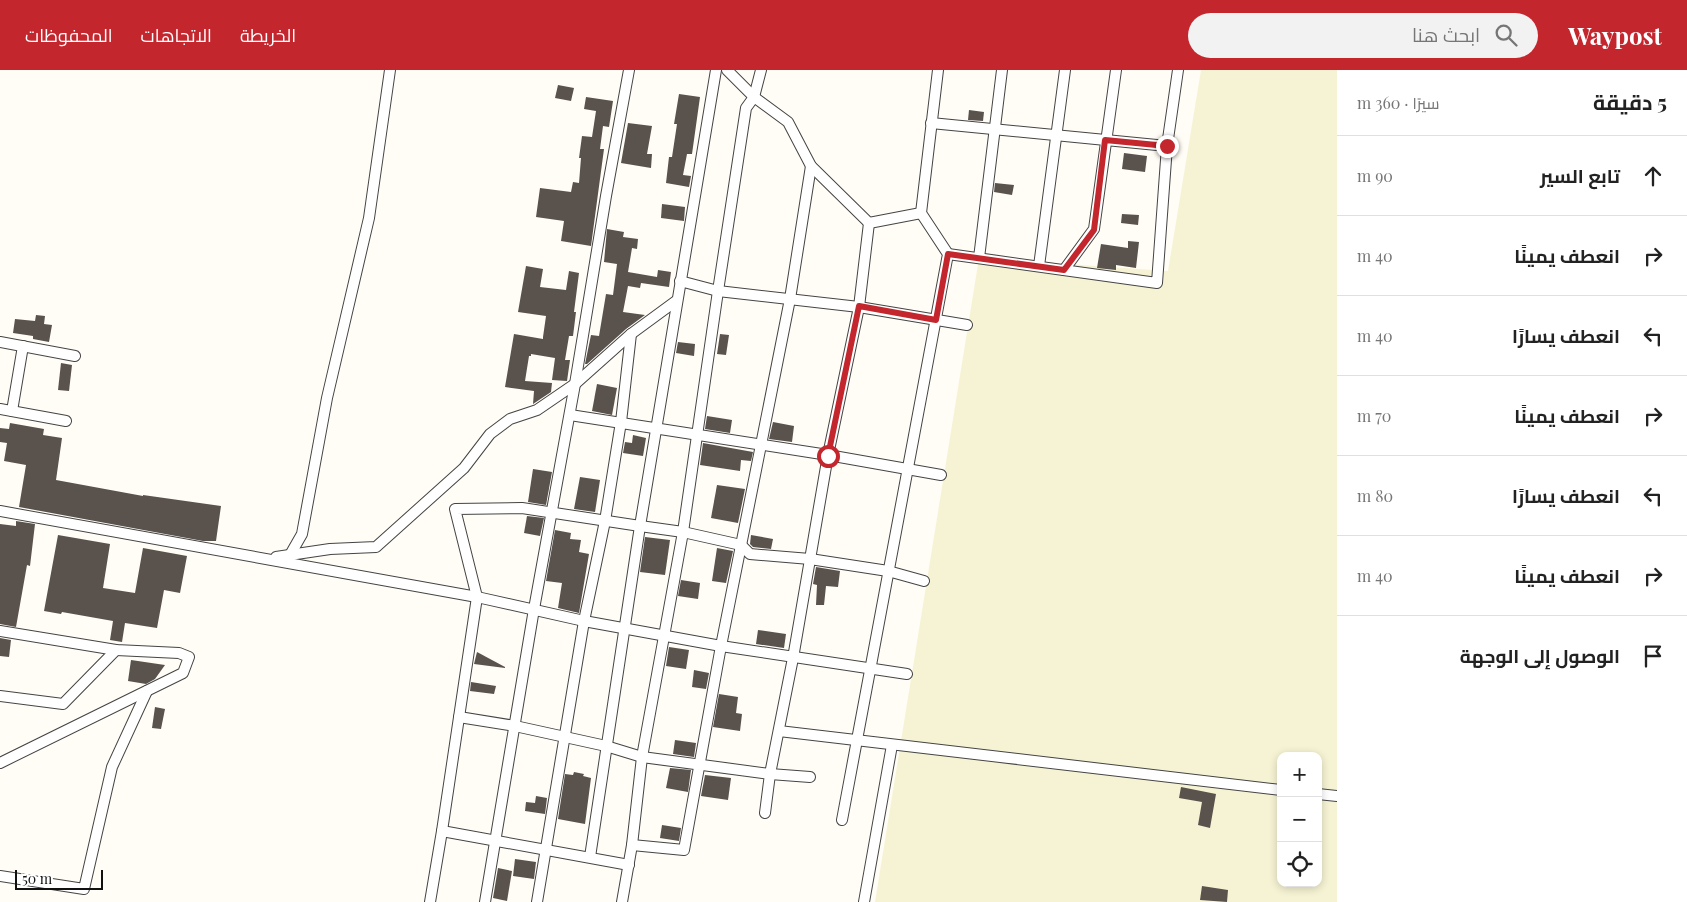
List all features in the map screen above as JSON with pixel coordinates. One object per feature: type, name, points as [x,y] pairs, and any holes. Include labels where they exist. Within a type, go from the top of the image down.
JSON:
[{"type":"street","points":[[290,555],[302,534],[327,398],[369,218],[390,70]]},
{"type":"street","points":[[485,902],[550,513],[570,415],[628,70]]},
{"type":"street","points":[[590,857],[676,301],[716,70]]},
{"type":"street","points":[[727,70],[754,97],[788,122],[811,166],[869,223]]},
{"type":"street","points":[[622,902],[632,845],[642,757],[683,532],[746,108],[754,97],[761,70]]},
{"type":"street","points":[[842,820],[948,254],[921,213],[938,70]]},
{"type":"street","points":[[979,258],[1002,70]]},
{"type":"street","points":[[1039,266],[1065,70]]},
{"type":"street","points":[[1064,270],[1094,230],[1116,70]]},
{"type":"street","points":[[948,254],[1156,283],[1167,146],[1178,70]]},
{"type":"street","points":[[931,123],[1167,146]]},
{"type":"street","points":[[632,845],[684,850],[721,646],[790,299],[811,166]]},
{"type":"street","points":[[869,223],[921,213]]},
{"type":"street","points":[[764,813],[828,456],[859,306],[869,223]]},
{"type":"street","points":[[680,281],[718,291],[859,306],[967,325]]},
{"type":"street","points":[[267,559],[330,548],[376,547],[464,468],[490,434],[510,419],[537,410],[575,384],[631,334],[676,301]]},
{"type":"street","points":[[537,902],[584,621],[605,521],[621,422],[631,334]]},
{"type":"street","points":[[0,342],[75,356]]},
{"type":"street","points":[[12,411],[23,346]]},
{"type":"street","points":[[0,409],[66,421]]},
{"type":"street","points":[[570,415],[941,475]]},
{"type":"street","points":[[430,902],[477,598],[455,509],[522,508],[683,532],[742,545],[750,554],[810,559],[888,571],[924,581]]},
{"type":"street","points":[[0,510],[477,598],[665,636],[793,658],[907,674]]},
{"type":"street","points":[[0,631],[116,650],[179,653],[189,657],[184,673],[0,764]]},
{"type":"street","points":[[0,696],[63,704],[116,650]]},
{"type":"street","points":[[0,876],[84,889],[112,767],[147,691]]},
{"type":"street","points":[[459,717],[515,726],[606,746],[642,757],[770,774],[810,776]]},
{"type":"street","points":[[779,731],[1277,790]]},
{"type":"street","points":[[864,902],[892,745]]},
{"type":"street","points":[[1322,794],[1337,796]]},
{"type":"street","points":[[442,831],[629,864]]},
{"type":"shaded area","points":[[1201,70],[1337,70],[1337,902],[875,902],[979,258],[1168,271]]},
{"type":"building","points":[[558,85],[574,88],[571,101],[555,98]]},
{"type":"building","points":[[679,94],[700,97],[692,154],[687,154],[683,175],[691,176],[689,187],[666,183],[669,157],[672,157],[677,124],[674,124]]},
{"type":"building","points":[[586,97],[613,101],[609,127],[603,126],[600,149],[604,149],[591,246],[561,241],[564,221],[536,217],[540,188],[571,192],[573,182],[579,183],[581,158],[579,158],[582,136],[592,137],[596,111],[584,109]]},
{"type":"building","points":[[969,110],[984,112],[983,121],[968,120]]},
{"type":"building","points":[[628,123],[652,126],[647,154],[652,154],[651,168],[621,163]]},
{"type":"building","points":[[1124,153],[1147,156],[1145,172],[1122,169]]},
{"type":"building","points":[[995,183],[1014,185],[1012,195],[994,192]]},
{"type":"building","points":[[662,204],[685,207],[684,221],[661,218]]},
{"type":"building","points":[[1122,214],[1139,215],[1138,225],[1121,223]]},
{"type":"building","points":[[607,229],[624,232],[623,237],[638,239],[637,249],[632,248],[628,272],[657,277],[658,270],[671,272],[669,287],[641,283],[640,288],[628,286],[623,312],[645,315],[585,364],[591,335],[599,336],[606,294],[613,295],[617,264],[604,262]]},
{"type":"building","points":[[1128,241],[1139,242],[1136,268],[1116,265],[1116,270],[1097,268],[1101,244],[1128,248]]},
{"type":"building","points":[[526,266],[543,269],[540,287],[566,290],[569,271],[579,273],[573,336],[569,336],[565,360],[570,360],[567,381],[552,380],[555,358],[531,354],[529,356],[525,381],[552,383],[551,392],[533,404],[534,391],[505,387],[514,334],[543,339],[546,316],[518,312]]},
{"type":"building","points":[[36,315],[45,316],[44,324],[52,325],[49,342],[33,339],[33,336],[13,333],[15,319],[35,321]]},
{"type":"building","points":[[720,334],[729,335],[726,355],[717,354]]},
{"type":"building","points":[[678,342],[695,344],[694,356],[676,353]]},
{"type":"building","points":[[61,363],[72,365],[69,391],[58,390]]},
{"type":"building","points":[[597,384],[617,388],[612,415],[592,411]]},
{"type":"building","points":[[707,416],[732,420],[730,433],[705,429]]},
{"type":"building","points":[[773,422],[794,426],[792,442],[769,439]]},
{"type":"building","points":[[10,423],[44,429],[43,435],[62,438],[56,480],[143,496],[221,506],[216,541],[203,541],[19,507],[26,465],[4,461],[7,443],[0,442],[0,428],[9,429]]},
{"type":"building","points":[[633,435],[646,438],[643,456],[623,453],[625,442],[632,443]]},
{"type":"building","points":[[703,443],[753,452],[751,461],[741,460],[740,471],[700,465]]},
{"type":"building","points":[[533,469],[552,472],[546,505],[528,502]]},
{"type":"building","points":[[580,477],[600,480],[595,512],[574,509]]},
{"type":"building","points":[[717,485],[745,489],[738,523],[711,518]]},
{"type":"building","points":[[527,516],[544,518],[540,536],[524,533]]},
{"type":"building","points":[[16,521],[35,524],[30,566],[27,565],[16,627],[0,624],[0,524],[16,526]]},
{"type":"building","points":[[555,530],[571,533],[570,539],[581,540],[579,552],[589,554],[579,613],[558,608],[562,583],[546,581]]},
{"type":"building","points":[[58,535],[110,544],[103,588],[135,593],[143,548],[187,556],[180,593],[164,590],[157,628],[125,623],[122,642],[110,640],[113,621],[62,612],[61,614],[44,611]]},
{"type":"building","points":[[751,535],[773,539],[771,549],[753,547],[750,544]]},
{"type":"building","points":[[645,537],[670,540],[665,575],[640,572]]},
{"type":"building","points":[[717,548],[733,551],[726,583],[712,581]]},
{"type":"building","points":[[816,567],[840,571],[838,587],[826,586],[824,605],[816,605],[817,585],[813,584]]},
{"type":"building","points":[[681,580],[700,583],[698,599],[678,596]]},
{"type":"building","points":[[758,630],[786,634],[784,648],[756,644]]},
{"type":"building","points":[[0,638],[11,640],[9,657],[0,656]]},
{"type":"building","points":[[669,647],[689,650],[686,669],[666,666]]},
{"type":"building","points":[[477,652],[505,667],[505,668],[474,664]]},
{"type":"building","points":[[131,660],[165,665],[155,679],[146,684],[128,681]]},
{"type":"building","points":[[694,670],[709,673],[706,689],[692,687]]},
{"type":"building","points":[[471,682],[496,686],[494,694],[470,691]]},
{"type":"building","points":[[719,694],[738,697],[736,713],[742,714],[740,731],[713,727]]},
{"type":"building","points":[[155,707],[165,709],[161,729],[152,728]]},
{"type":"building","points":[[675,740],[696,743],[694,757],[673,754]]},
{"type":"building","points":[[670,768],[691,770],[688,792],[666,788]]},
{"type":"building","points":[[574,772],[591,778],[585,824],[558,819],[565,774],[573,775]]},
{"type":"building","points":[[705,775],[731,778],[728,800],[701,796]]},
{"type":"building","points":[[1181,787],[1216,794],[1210,828],[1198,825],[1202,802],[1179,798]]},
{"type":"building","points":[[536,796],[547,798],[545,814],[525,811],[526,802],[535,803]]},
{"type":"building","points":[[662,825],[681,828],[679,841],[660,838]]},
{"type":"building","points":[[515,859],[536,862],[534,879],[513,876]]},
{"type":"building","points":[[498,868],[512,871],[507,901],[493,898]]},
{"type":"building","points":[[1202,886],[1228,890],[1227,902],[1200,900]]},
{"type":"route","points":[[828,456],[859,306],[936,320],[948,254],[1064,270],[1094,230],[1105,140],[1167,146]]}]
